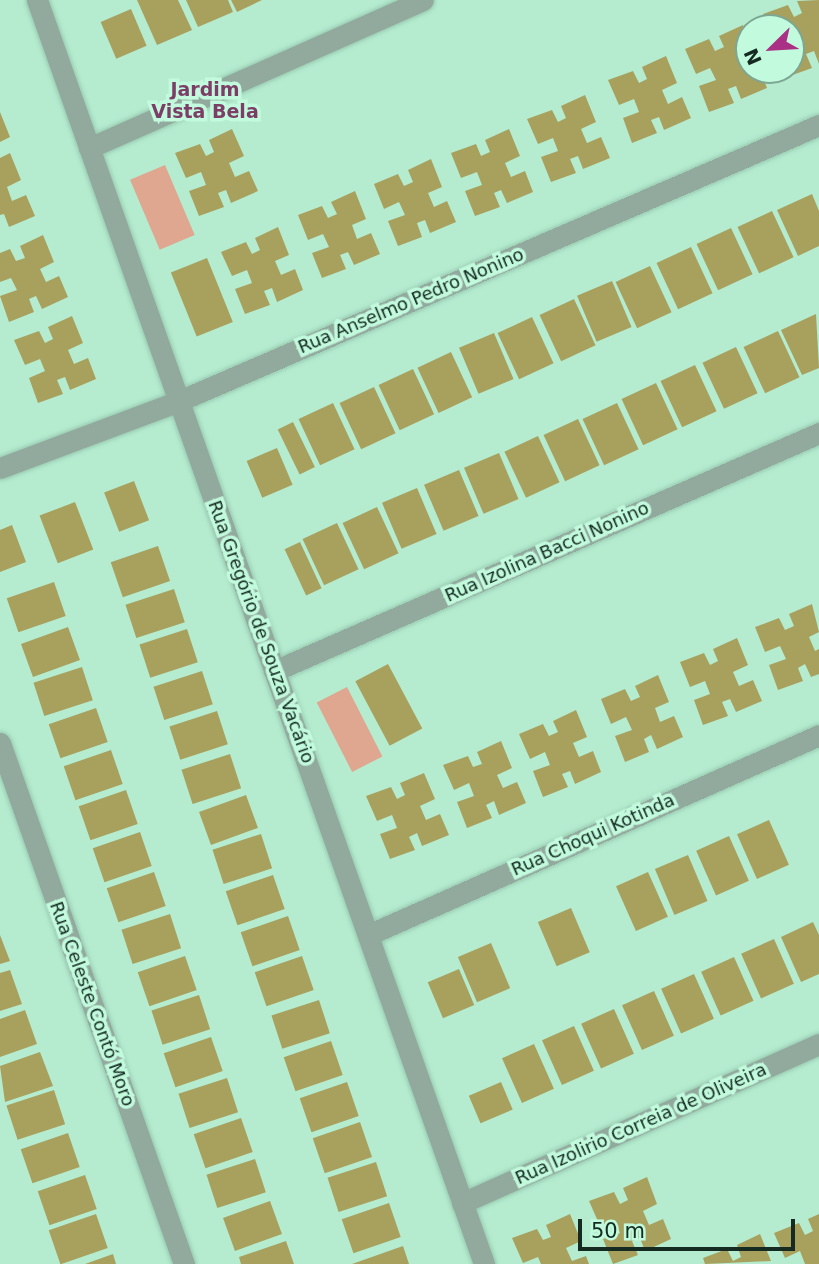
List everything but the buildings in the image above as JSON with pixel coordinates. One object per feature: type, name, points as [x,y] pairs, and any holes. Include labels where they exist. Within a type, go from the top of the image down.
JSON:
[{"type":"street","name":"Rua Gregório de Souza Vacário","points":[[37,0],[484,1264]]},
{"type":"street","points":[[89,148],[423,0]]},
{"type":"street","name":"Rua Anselmo Pedro Nonino","points":[[0,468],[179,401],[819,125]]},
{"type":"street","name":"Rua Izolina Bacci Nonino","points":[[274,671],[819,433]]},
{"type":"street","name":"Rua Choqui Kotinda","points":[[368,935],[819,735]]},
{"type":"street","name":"Rua Celeste Contó Moro","points":[[0,743],[184,1264]]},
{"type":"street","name":"Rua Izolirio Correia de Oliveira","points":[[462,1203],[819,1044]]},
{"type":"shaded area","points":[[165,165],[195,235],[160,250],[130,180]]},
{"type":"shaded area","points":[[347,687],[382,756],[352,772],[317,702]]},
{"type":"district","name":"Jardim Vista Bela","points":[[205,101]]}]
